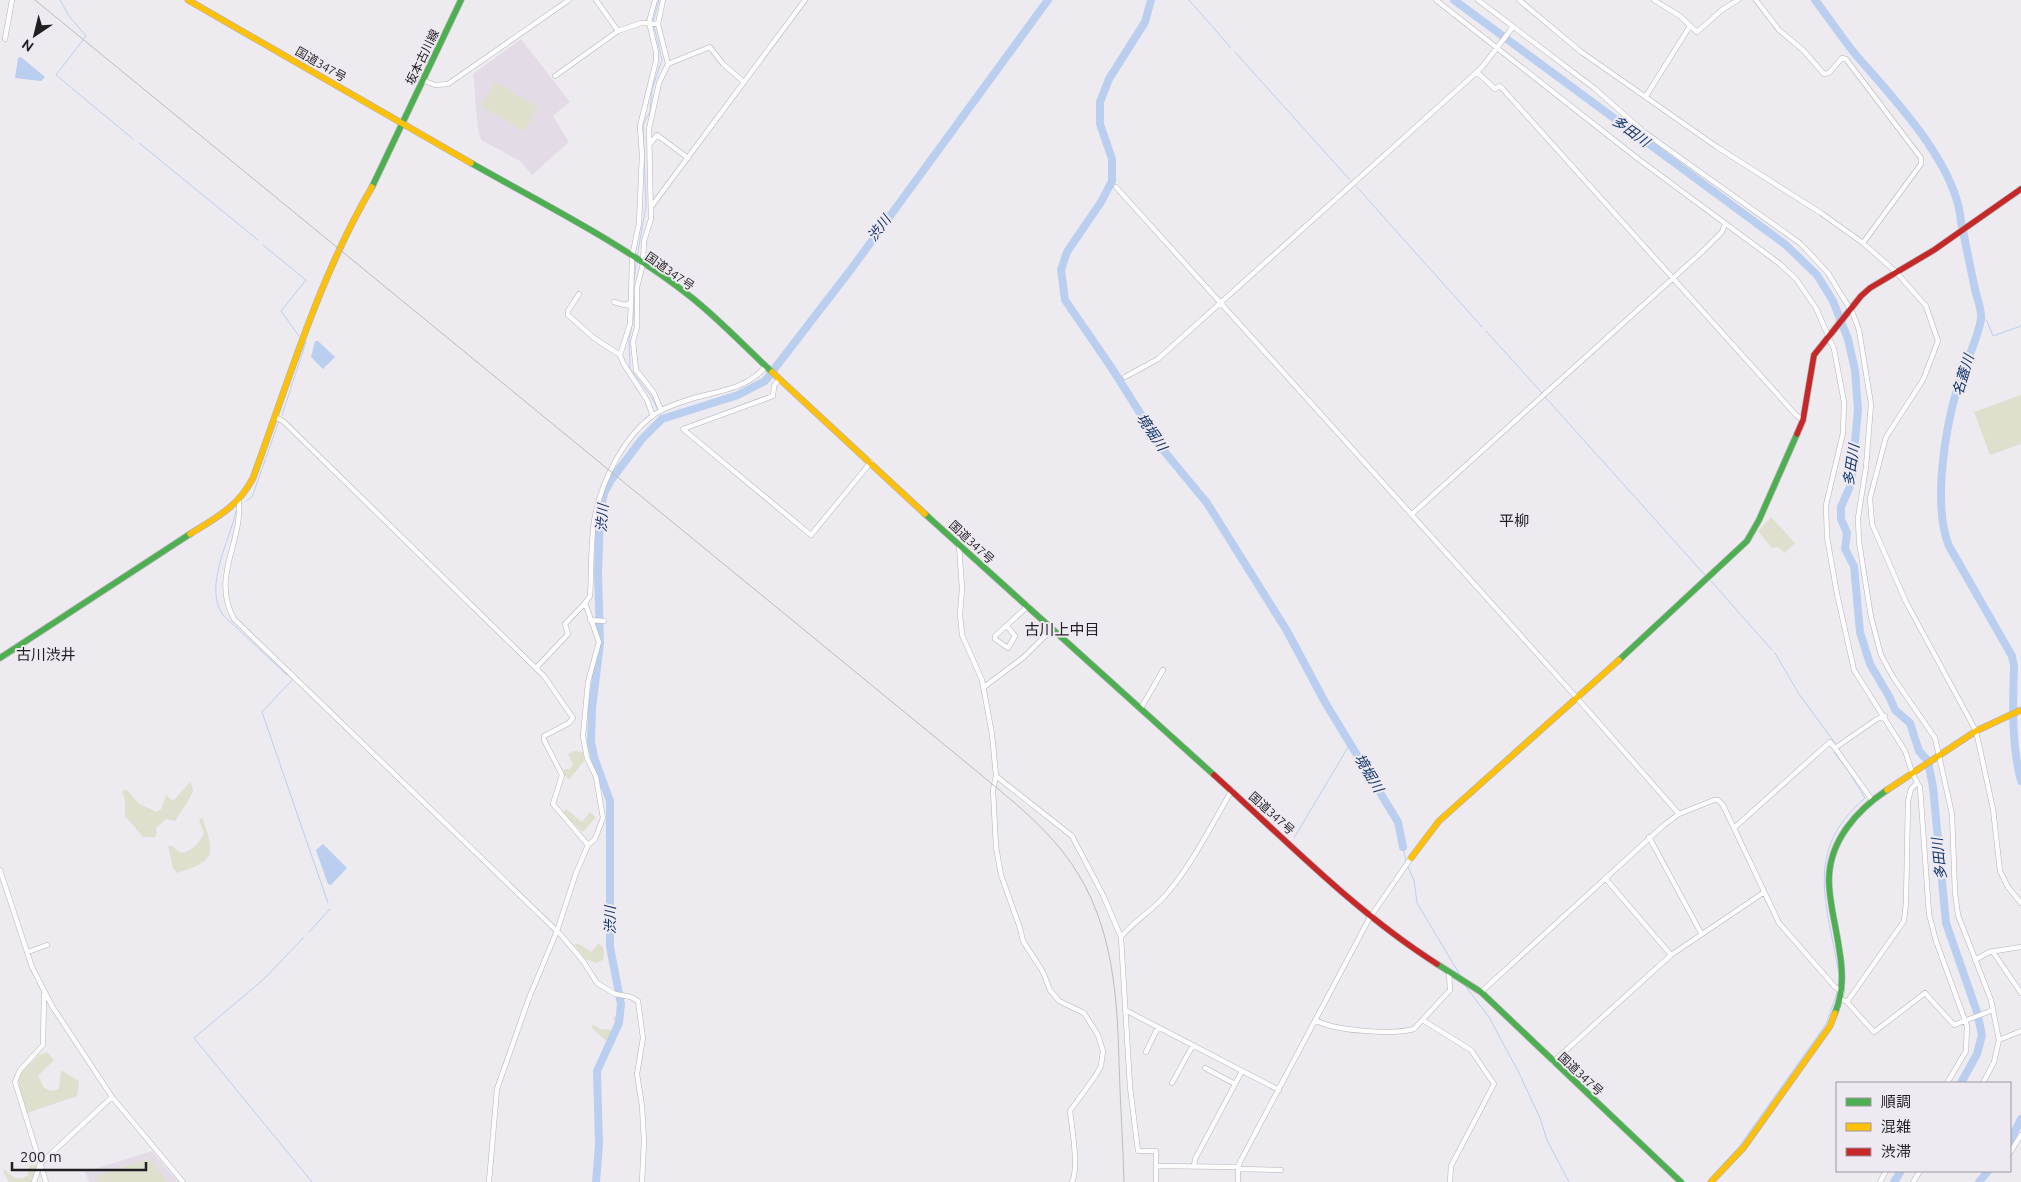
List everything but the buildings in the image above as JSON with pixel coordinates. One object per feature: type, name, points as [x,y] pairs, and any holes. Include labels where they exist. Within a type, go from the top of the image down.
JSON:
[{"type":"main road","name":"国道347号","points":[[188,0],[642,263],[692,298],[959,545],[1372,917],[1399,940],[1481,992],[1681,1182]]},
{"type":"main road","name":"坂本古川線","points":[[238,502],[249,486],[320,294],[358,211],[378,177],[460,0]]},
{"type":"main road","points":[[1411,858],[1439,821],[1577,698],[1747,541],[1759,520],[1803,420],[1811,364],[1818,347],[1870,288],[1959,234],[2021,190]]},
{"type":"main road","points":[[0,658],[238,502]]},
{"type":"main road","points":[[1711,1182],[1732,1162],[1744,1147],[1821,1040],[1830,1026],[1841,999],[1839,990],[1843,974],[1830,893],[1830,868],[1835,848],[1844,830],[1872,800],[1976,731],[2020,710]]},
{"type":"street","points":[[5,38],[12,0]]},
{"type":"street","points":[[422,80],[435,85],[448,84],[570,0]]},
{"type":"street","points":[[596,0],[618,31]]},
{"type":"street","points":[[620,355],[630,324],[633,258],[639,223],[642,155],[640,126],[656,61],[655,0]]},
{"type":"street","points":[[663,0],[654,23],[668,64]]},
{"type":"street","points":[[651,207],[805,0]]},
{"type":"street","points":[[1436,0],[1725,224],[1780,264],[1796,279],[1816,308],[1829,335],[1834,349],[1844,402],[1843,432],[1826,505],[1827,537],[1850,660],[1854,670],[1885,716],[1905,751],[1912,773],[1922,792],[1929,914],[1936,941],[1956,991],[1967,1026],[1966,1052],[1948,1082]]},
{"type":"street","points":[[1478,0],[1512,28],[1594,88],[1644,132],[1802,244],[1828,273],[1859,330],[1872,404],[1866,467],[1858,518],[1870,617],[1881,655],[1893,677],[1935,738],[1937,757],[1952,814],[1956,904],[1992,1010],[1999,1040],[1994,1062],[1984,1082]]},
{"type":"street","points":[[1519,0],[1573,45],[1717,147],[1821,213],[1863,243],[1896,272],[1926,306],[1938,342],[1923,380],[1886,437],[1870,498],[1872,524],[1906,602],[1976,731],[1993,809],[2000,870],[2008,887],[2021,903]]},
{"type":"street","points":[[1654,0],[1673,11],[1697,32],[1723,9],[1738,0]]},
{"type":"street","points":[[1756,0],[1779,30],[1803,50],[1824,74],[1830,73],[1842,58],[1846,60],[1921,158],[1920,164],[1863,243]]},
{"type":"street","points":[[555,76],[618,31],[632,24],[654,23]]},
{"type":"street","points":[[1646,96],[1690,26]]},
{"type":"street","points":[[1125,377],[1158,359],[1477,72],[1512,28]]},
{"type":"street","points":[[661,411],[654,393],[636,370],[633,353],[637,327],[637,287],[643,250],[651,219],[649,129],[655,110],[656,96],[664,68],[668,64],[710,47],[723,64],[744,82]]},
{"type":"street","points":[[1477,72],[1495,89],[1500,86],[1796,415],[1803,420]]},
{"type":"street","points":[[650,144],[657,135],[688,158]]},
{"type":"street","points":[[1116,187],[1680,814]]},
{"type":"street","points":[[1412,514],[1673,279],[1722,232],[1725,224]]},
{"type":"street","points":[[579,294],[568,311],[568,315],[594,338],[620,355],[654,415]]},
{"type":"street","points":[[614,302],[624,305],[631,303]]},
{"type":"street","points":[[537,667],[568,634],[565,624],[590,596],[595,518],[601,492],[610,470],[625,447],[654,415],[661,411],[751,382],[767,368]]},
{"type":"street","points":[[778,378],[774,386],[773,396],[683,429],[811,534],[871,462]]},
{"type":"street","points":[[275,417],[283,421],[537,667],[573,718],[569,723],[544,736],[544,740],[562,775],[553,804],[588,845]]},
{"type":"street","points":[[238,502],[238,520],[226,569],[224,590],[226,604],[234,619],[557,931],[583,961],[597,983],[615,994],[631,997],[638,1002],[643,1038],[637,1074],[642,1106],[644,1141],[642,1182]]},
{"type":"street","points":[[959,545],[962,589],[962,635],[984,687],[992,734],[996,776],[993,790],[999,870],[1023,941],[1043,972],[1054,996],[1059,1001],[1078,1009],[1090,1020],[1098,1035],[1103,1051],[1101,1066],[1070,1111],[1076,1159],[1072,1182]]},
{"type":"street","points":[[489,1182],[498,1089],[529,998],[557,931],[576,873],[588,845],[595,839],[603,818],[596,778],[587,758],[584,736],[588,682],[599,642],[585,603]]},
{"type":"street","points":[[1006,626],[1015,636],[1008,648],[995,636],[1006,626],[1028,606]]},
{"type":"street","points":[[590,620],[604,621]]},
{"type":"street","points":[[984,687],[1024,657],[1052,629]]},
{"type":"street","points":[[1141,708],[1163,670]]},
{"type":"street","points":[[1835,748],[1877,719],[1885,716]]},
{"type":"street","points":[[1734,828],[1830,742],[1872,800]]},
{"type":"street","points":[[996,776],[1072,836],[1103,895],[1121,937],[1130,1087],[1138,1150],[1156,1151],[1156,1182]]},
{"type":"street","points":[[1847,1002],[1904,921],[1908,801],[1911,789],[1917,783]]},
{"type":"street","points":[[1121,937],[1128,927],[1163,898],[1232,790]]},
{"type":"street","points":[[1481,992],[1649,837],[1680,814],[1718,800],[1723,805],[1778,923],[1839,990]]},
{"type":"street","points":[[1649,837],[1701,933]]},
{"type":"street","points":[[1238,1182],[1238,1168],[1315,1020],[1372,917],[1411,858]]},
{"type":"street","points":[[0,870],[44,993],[112,1096],[183,1182]]},
{"type":"street","points":[[1605,878],[1671,955]]},
{"type":"street","points":[[1553,1062],[1671,955],[1763,893]]},
{"type":"street","points":[[28,952],[47,945]]},
{"type":"street","points":[[1975,960],[1993,952],[2021,947]]},
{"type":"street","points":[[1993,952],[2021,993]]},
{"type":"street","points":[[1315,1020],[1335,1028],[1390,1031],[1414,1029],[1424,1021],[1450,990],[1449,972]]},
{"type":"street","points":[[44,993],[43,1045],[20,1070],[14,1082],[46,1182]]},
{"type":"street","points":[[1841,999],[1847,1002],[1874,1032],[1925,993],[1951,1025],[1992,1010]]},
{"type":"street","points":[[1126,1011],[1278,1090]]},
{"type":"street","points":[[1424,1021],[1471,1050],[1494,1084],[1451,1166],[1450,1182]]},
{"type":"street","points":[[1146,1052],[1158,1027]]},
{"type":"street","points":[[1999,1040],[2021,1031]]},
{"type":"street","points":[[1172,1083],[1193,1045]]},
{"type":"street","points":[[1205,1068],[1235,1084]]},
{"type":"street","points":[[1194,1166],[1195,1158],[1242,1071]]},
{"type":"street","points":[[34,1182],[40,1164],[112,1096]]},
{"type":"street","points":[[2011,1151],[2021,1135]]},
{"type":"street","points":[[1156,1166],[1281,1170]]},
{"type":"shaded area","points":[[521,39],[570,102],[553,116],[569,142],[532,175],[520,161],[481,140],[478,129],[473,74]]},
{"type":"shaded area","points":[[152,1151],[178,1182],[89,1182],[85,1172]]},
{"type":"green space","points":[[495,82],[538,107],[524,132],[481,106]]},
{"type":"green space","points":[[2021,395],[2021,444],[1990,455],[1974,412]]},
{"type":"green space","points":[[1771,517],[1795,543],[1785,553],[1778,547],[1772,548],[1758,531]]},
{"type":"green space","points":[[573,751],[583,752],[584,761],[569,780],[564,774],[564,769],[570,769],[573,765],[568,754]]},
{"type":"green space","points":[[190,782],[193,790],[191,796],[175,821],[166,819],[156,828],[157,833],[155,837],[143,837],[125,816],[125,801],[122,791],[127,790],[139,804],[157,812],[161,809],[166,795],[172,800],[175,799]]},
{"type":"green space","points":[[566,809],[582,822],[590,812],[596,817],[583,832],[562,813]]},
{"type":"green space","points":[[202,817],[209,839],[209,854],[206,860],[200,864],[177,873],[173,868],[168,846],[172,846],[181,853],[189,851],[195,846],[204,833],[199,821]]},
{"type":"green space","points":[[574,944],[579,944],[591,952],[598,944],[601,945],[604,950],[603,960],[596,963],[585,959]]},
{"type":"green space","points":[[618,1016],[622,1020],[622,1025],[614,1041],[608,1043],[591,1027],[594,1025],[600,1029],[611,1030],[615,1025],[613,1017]]},
{"type":"green space","points":[[47,1052],[54,1060],[38,1076],[44,1088],[51,1091],[59,1089],[61,1070],[79,1081],[77,1096],[27,1113],[19,1087],[19,1075],[39,1055]]},
{"type":"green space","points":[[149,1159],[168,1182],[98,1182],[95,1176]]},
{"type":"green space","points":[[29,1166],[38,1166],[33,1182],[9,1182],[3,1171],[5,1170],[16,1178],[22,1178],[28,1175]]},
{"type":"water","points":[[21,57],[45,77],[41,81],[15,78],[18,58]]},
{"type":"water","points":[[315,341],[318,341],[335,357],[323,369],[311,357]]},
{"type":"water","points":[[323,844],[347,868],[331,885],[328,884],[316,850]]},
{"type":"waterway","points":[[60,0],[69,16],[86,36],[56,75],[133,139]]},
{"type":"waterway","points":[[653,22],[659,0]]},
{"type":"waterway","name":"渋川","points":[[596,1182],[599,1145],[597,1071],[619,1023],[621,1004],[610,947],[610,801],[595,760],[591,742],[592,709],[600,643],[598,572],[600,515],[604,493],[611,480],[642,439],[662,419],[738,395],[765,381],[852,268],[1048,0]]},
{"type":"waterway","name":"境堀川","points":[[1151,0],[1145,22],[1109,79],[1100,102],[1100,124],[1112,159],[1112,181],[1101,202],[1067,252],[1061,270],[1065,300],[1111,367],[1164,451],[1207,503],[1287,631],[1326,704],[1398,822],[1403,847]]},
{"type":"waterway","points":[[1189,0],[1231,48]]},
{"type":"waterway","name":"多田川","points":[[1454,0],[1786,245],[1817,275],[1833,301],[1848,339],[1855,370],[1858,410],[1851,484],[1841,507],[1841,519],[1847,533],[1845,549],[1854,566],[1860,632],[1870,664],[1895,710],[1910,723],[1919,751],[1928,761],[1933,787],[1946,923],[1977,1012],[1982,1035],[1977,1054],[1962,1082]]},
{"type":"waterway","name":"名蓋川","points":[[1815,0],[1851,48],[1921,133],[1948,177],[1957,200],[1981,319],[1952,409],[1943,458],[1941,506],[1949,546],[2012,656],[2014,666],[2014,738],[2021,781]]},
{"type":"waterway","points":[[637,257],[646,206],[643,125],[650,112],[652,89],[662,60],[654,26]]},
{"type":"waterway","points":[[1235,52],[1350,180]]},
{"type":"waterway","points":[[139,143],[258,240]]},
{"type":"waterway","points":[[1356,186],[1482,327]]},
{"type":"waterway","points":[[263,245],[306,280],[281,311],[299,336]]},
{"type":"waterway","points":[[633,289],[636,263]]},
{"type":"waterway","points":[[633,298],[633,320],[629,339],[630,369],[651,396],[658,410]]},
{"type":"waterway","points":[[1981,317],[1987,321],[1993,336],[2021,326]]},
{"type":"waterway","points":[[1486,331],[1542,393]]},
{"type":"waterway","points":[[282,415],[306,342]]},
{"type":"waterway","points":[[1545,397],[1705,575]]},
{"type":"waterway","name":"渋川","points":[[660,413],[662,419]]},
{"type":"waterway","points":[[246,501],[252,497],[279,421]]},
{"type":"waterway","points":[[236,511],[217,577],[216,591],[218,604],[223,615],[287,675]]},
{"type":"waterway","points":[[1711,581],[1772,650]]},
{"type":"waterway","points":[[1775,653],[1799,694],[1835,743]]},
{"type":"waterway","points":[[292,680],[262,712],[328,903]]},
{"type":"waterway","points":[[1294,838],[1350,744]]},
{"type":"waterway","points":[[1834,752],[1865,798],[1845,818],[1833,839],[1826,859],[1824,881],[1839,975],[1838,986]]},
{"type":"waterway","points":[[1403,847],[1406,861]]},
{"type":"waterway","points":[[1408,867],[1414,880],[1417,903],[1460,975]]},
{"type":"waterway","points":[[309,932],[330,909]]},
{"type":"waterway","points":[[304,937],[264,979],[194,1038],[312,1182]]},
{"type":"waterway","points":[[1466,987],[1489,1017],[1519,1073],[1540,1118],[1547,1140],[1569,1182]]},
{"type":"waterway","points":[[1714,1174],[1738,1148],[1826,1024],[1838,990]]},
{"type":"waterway","name":"名蓋川","points":[[2011,1139],[2021,1119]]},
{"type":"waterway","name":"多田川","points":[[1894,1182],[1900,1172]]},
{"type":"waterway","name":"名蓋川","points":[[1979,1182],[1987,1172]]},
{"type":"railway","points":[[35,0],[974,769],[1043,829],[1063,852],[1079,875],[1092,900],[1108,951],[1113,978],[1118,1033],[1124,1182]]},
{"type":"traffic: fast","points":[[372,187],[461,0]]},
{"type":"traffic: fast","points":[[471,163],[611,242],[665,278],[712,315],[772,372]]},
{"type":"traffic: fast","points":[[1619,660],[1747,541],[1759,520],[1797,434]]},
{"type":"traffic: fast","points":[[925,514],[1214,775]]},
{"type":"traffic: fast","points":[[0,658],[190,534]]},
{"type":"traffic: fast","points":[[1835,1013],[1840,997],[1842,973],[1830,897],[1830,866],[1839,840],[1855,817],[1887,790]]},
{"type":"traffic: fast","points":[[1437,964],[1481,992],[1681,1182]]},
{"type":"traffic: slow","points":[[188,0],[471,163]]},
{"type":"traffic: slow","points":[[190,534],[234,504],[241,497],[253,478],[292,367],[321,293],[353,221],[372,187]]},
{"type":"traffic: slow","points":[[772,372],[925,514]]},
{"type":"traffic: slow","points":[[1411,858],[1439,821],[1619,660]]},
{"type":"traffic: slow","points":[[1887,790],[1976,731],[2021,710]]},
{"type":"traffic: slow","points":[[1711,1182],[1744,1147],[1830,1026],[1835,1013]]},
{"type":"traffic: jam","points":[[1797,434],[1803,420],[1814,355],[1861,296],[1870,288],[1934,250],[2021,189]]},
{"type":"traffic: jam","points":[[1214,775],[1349,898],[1407,944],[1437,964]]},
{"type":"district","name":"平柳","points":[[1514,520]]},
{"type":"district","name":"古川上中目","points":[[1062,629]]},
{"type":"district","name":"古川渋井","points":[[46,654]]}]
